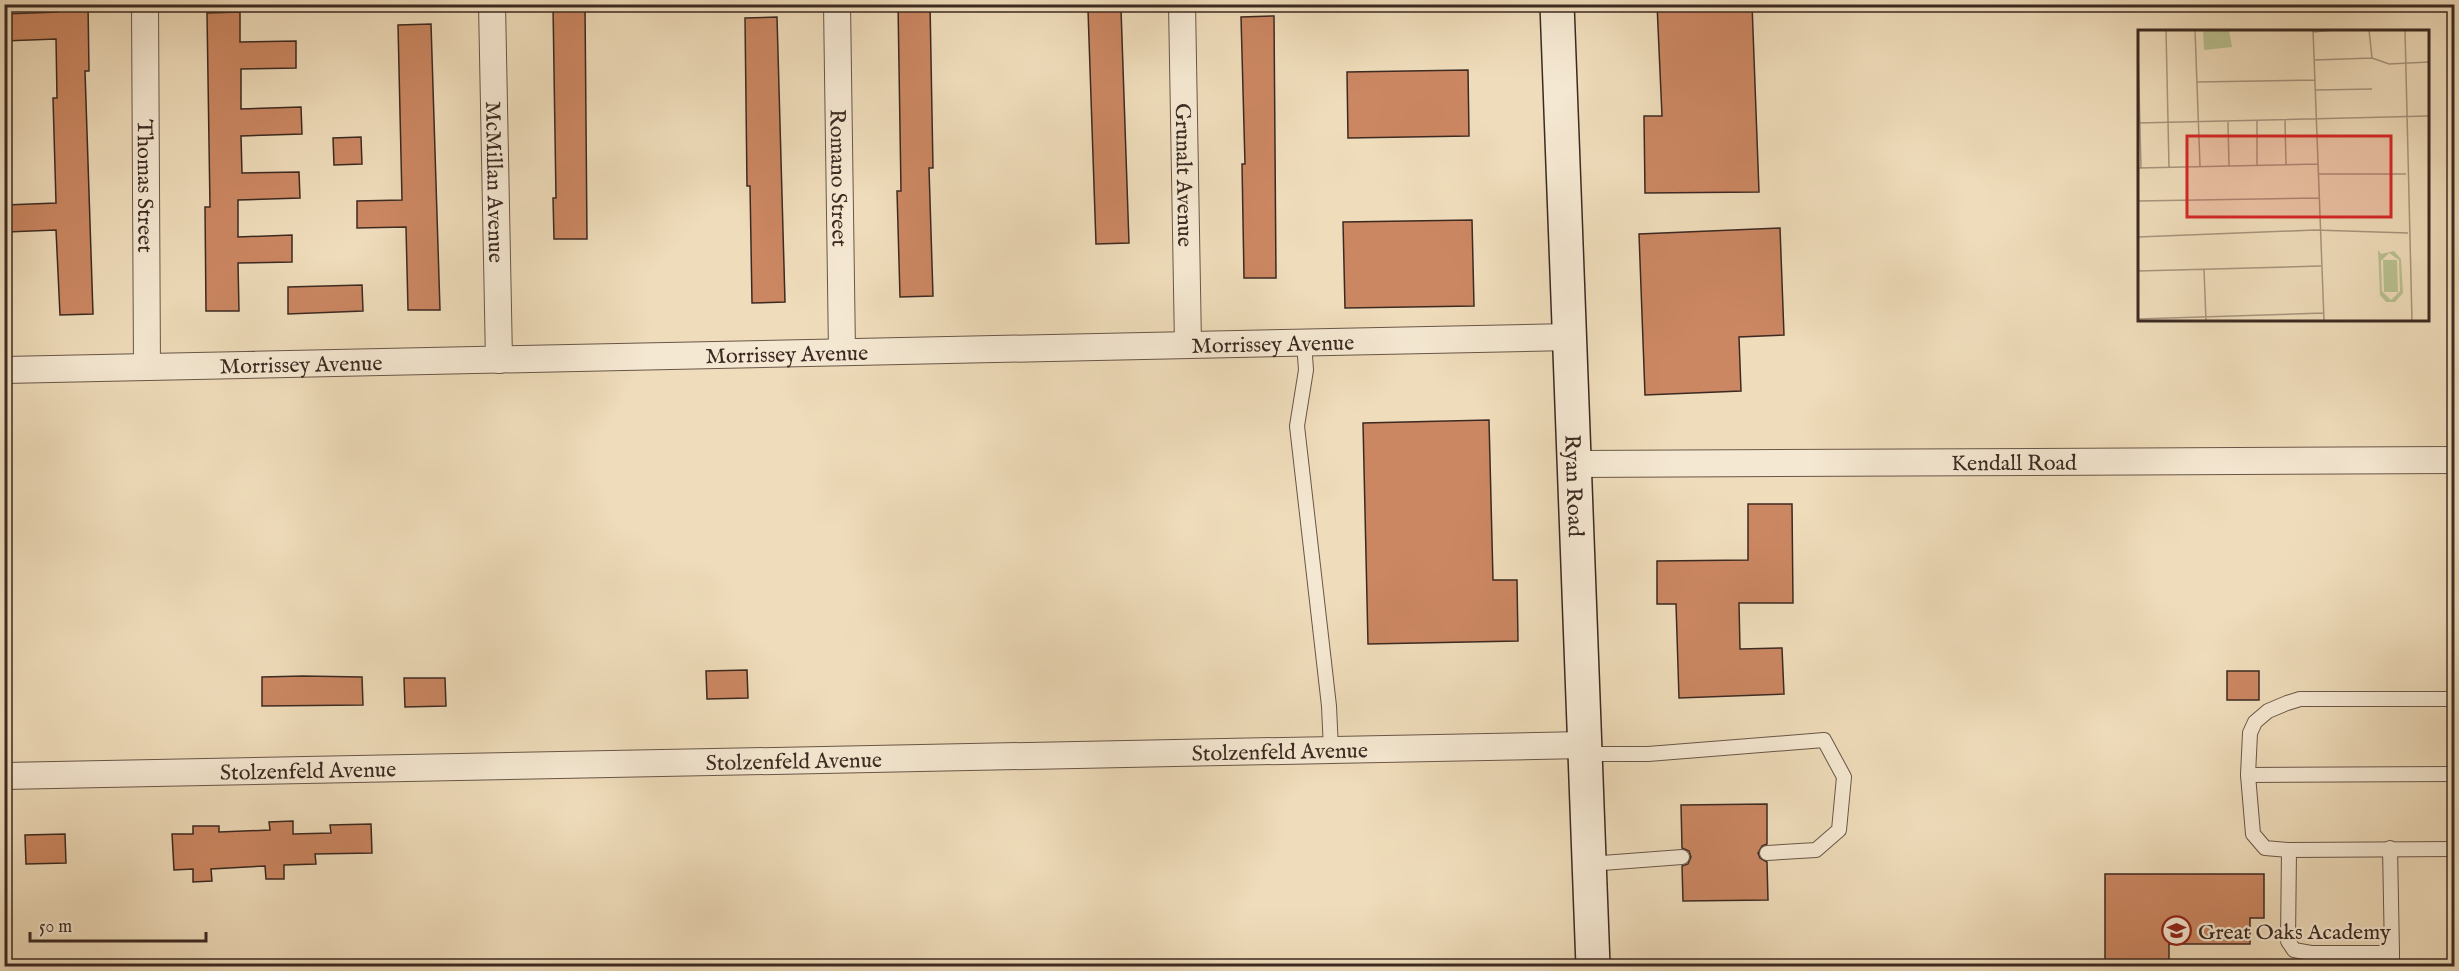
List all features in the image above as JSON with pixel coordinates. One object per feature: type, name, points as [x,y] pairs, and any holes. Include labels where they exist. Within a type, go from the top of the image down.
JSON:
[{"type":"main road","name":"Ryan Road","points":[[1557,4],[1593,966]]},
{"type":"street","name":"Thomas Street","points":[[145,4],[147,367]]},
{"type":"street","name":"McMillan Avenue","points":[[492,4],[499,360]]},
{"type":"street","name":"Romano Street","points":[[837,4],[842,352]]},
{"type":"street","name":"Grunalt Avenue","points":[[1182,4],[1188,345]]},
{"type":"street","name":"Morrissey Avenue","points":[[4,370],[1569,337]]},
{"type":"street","name":"Kendall Road","points":[[1573,464],[2454,460]]},
{"type":"street","name":"Stolzenfeld Avenue","points":[[4,776],[1331,750],[1584,749]]},
{"type":"lane","points":[[1304,342],[1306,370],[1297,426],[1329,706],[1331,750]]},
{"type":"lane","points":[[2454,699],[2300,699],[2287,702],[2268,711],[2256,722],[2250,733],[2248,775],[2253,834],[2265,848],[2289,850],[2454,849]]},
{"type":"lane","points":[[1584,749],[1648,754],[1824,740],[1844,777],[1839,830],[1816,850],[1767,853]]},
{"type":"lane","points":[[2248,775],[2454,774]]},
{"type":"lane","points":[[2289,850],[2288,941],[2294,950],[2392,960],[2390,848]]},
{"type":"lane","points":[[1589,864],[1682,857]]},
{"type":"building","points":[[58,4],[88,4],[89,71],[85,71],[93,314],[60,315],[56,230],[7,232],[6,205],[56,203],[53,98],[57,98],[56,39],[4,41],[4,14],[58,12]]},
{"type":"building","points":[[898,4],[930,4],[933,168],[929,168],[933,296],[900,297],[897,191],[901,191]]},
{"type":"building","points":[[1657,4],[1752,4],[1759,192],[1645,193],[1644,116],[1662,116]]},
{"type":"building","points":[[585,5],[587,239],[554,239],[553,198],[556,198],[553,6]]},
{"type":"building","points":[[1121,9],[1129,243],[1096,244],[1088,10]]},
{"type":"building","points":[[240,12],[240,42],[296,41],[296,68],[241,69],[241,109],[301,107],[302,134],[241,136],[242,173],[299,172],[300,198],[238,200],[238,237],[292,235],[292,262],[238,263],[239,311],[206,311],[205,207],[210,207],[207,13]]},
{"type":"building","points":[[1274,16],[1276,278],[1244,278],[1242,164],[1245,164],[1241,17]]},
{"type":"building","points":[[777,17],[785,302],[752,303],[750,186],[747,186],[745,18]]},
{"type":"building","points":[[431,24],[440,310],[408,310],[406,227],[357,228],[357,201],[402,200],[398,25]]},
{"type":"building","points":[[1468,70],[1469,136],[1348,138],[1347,72]]},
{"type":"building","points":[[361,137],[362,164],[334,165],[333,138]]},
{"type":"building","points":[[1472,220],[1474,306],[1345,308],[1343,222]]},
{"type":"building","points":[[1780,228],[1784,335],[1739,337],[1741,391],[1645,395],[1639,234]]},
{"type":"building","points":[[362,285],[363,311],[288,314],[288,287]]},
{"type":"building","points":[[1489,420],[1493,580],[1517,580],[1518,641],[1368,644],[1363,423]]},
{"type":"building","points":[[1748,504],[1792,504],[1793,603],[1739,603],[1740,649],[1782,648],[1784,694],[1679,698],[1676,604],[1657,604],[1657,561],[1748,560]]},
{"type":"building","points":[[747,670],[748,698],[707,699],[706,671]]},
{"type":"building","points":[[2227,671],[2259,671],[2259,700],[2227,700]]},
{"type":"building","points":[[262,677],[362,677],[363,705],[262,706]]},
{"type":"building","points":[[404,678],[445,678],[446,706],[405,707]]},
{"type":"building","points":[[1767,804],[1767,844],[1762,846],[1758,853],[1760,858],[1767,862],[1768,900],[1683,901],[1682,866],[1688,864],[1691,857],[1689,851],[1682,848],[1681,805]]},
{"type":"building","points":[[293,821],[293,834],[331,833],[330,825],[371,824],[372,853],[315,854],[316,864],[284,865],[284,879],[266,879],[265,866],[211,869],[212,881],[193,882],[193,869],[174,870],[172,834],[193,834],[193,826],[219,826],[219,832],[270,830],[269,822]]},
{"type":"building","points":[[65,834],[66,863],[26,864],[25,835]]},
{"type":"building","name":"Great Oaks Academy","points":[[2105,874],[2264,874],[2264,918],[2250,918],[2250,944],[2169,944],[2169,966],[2105,966]]},
{"type":"place","name":"Great Oaks Academy","points":[[2177,931]]}]
